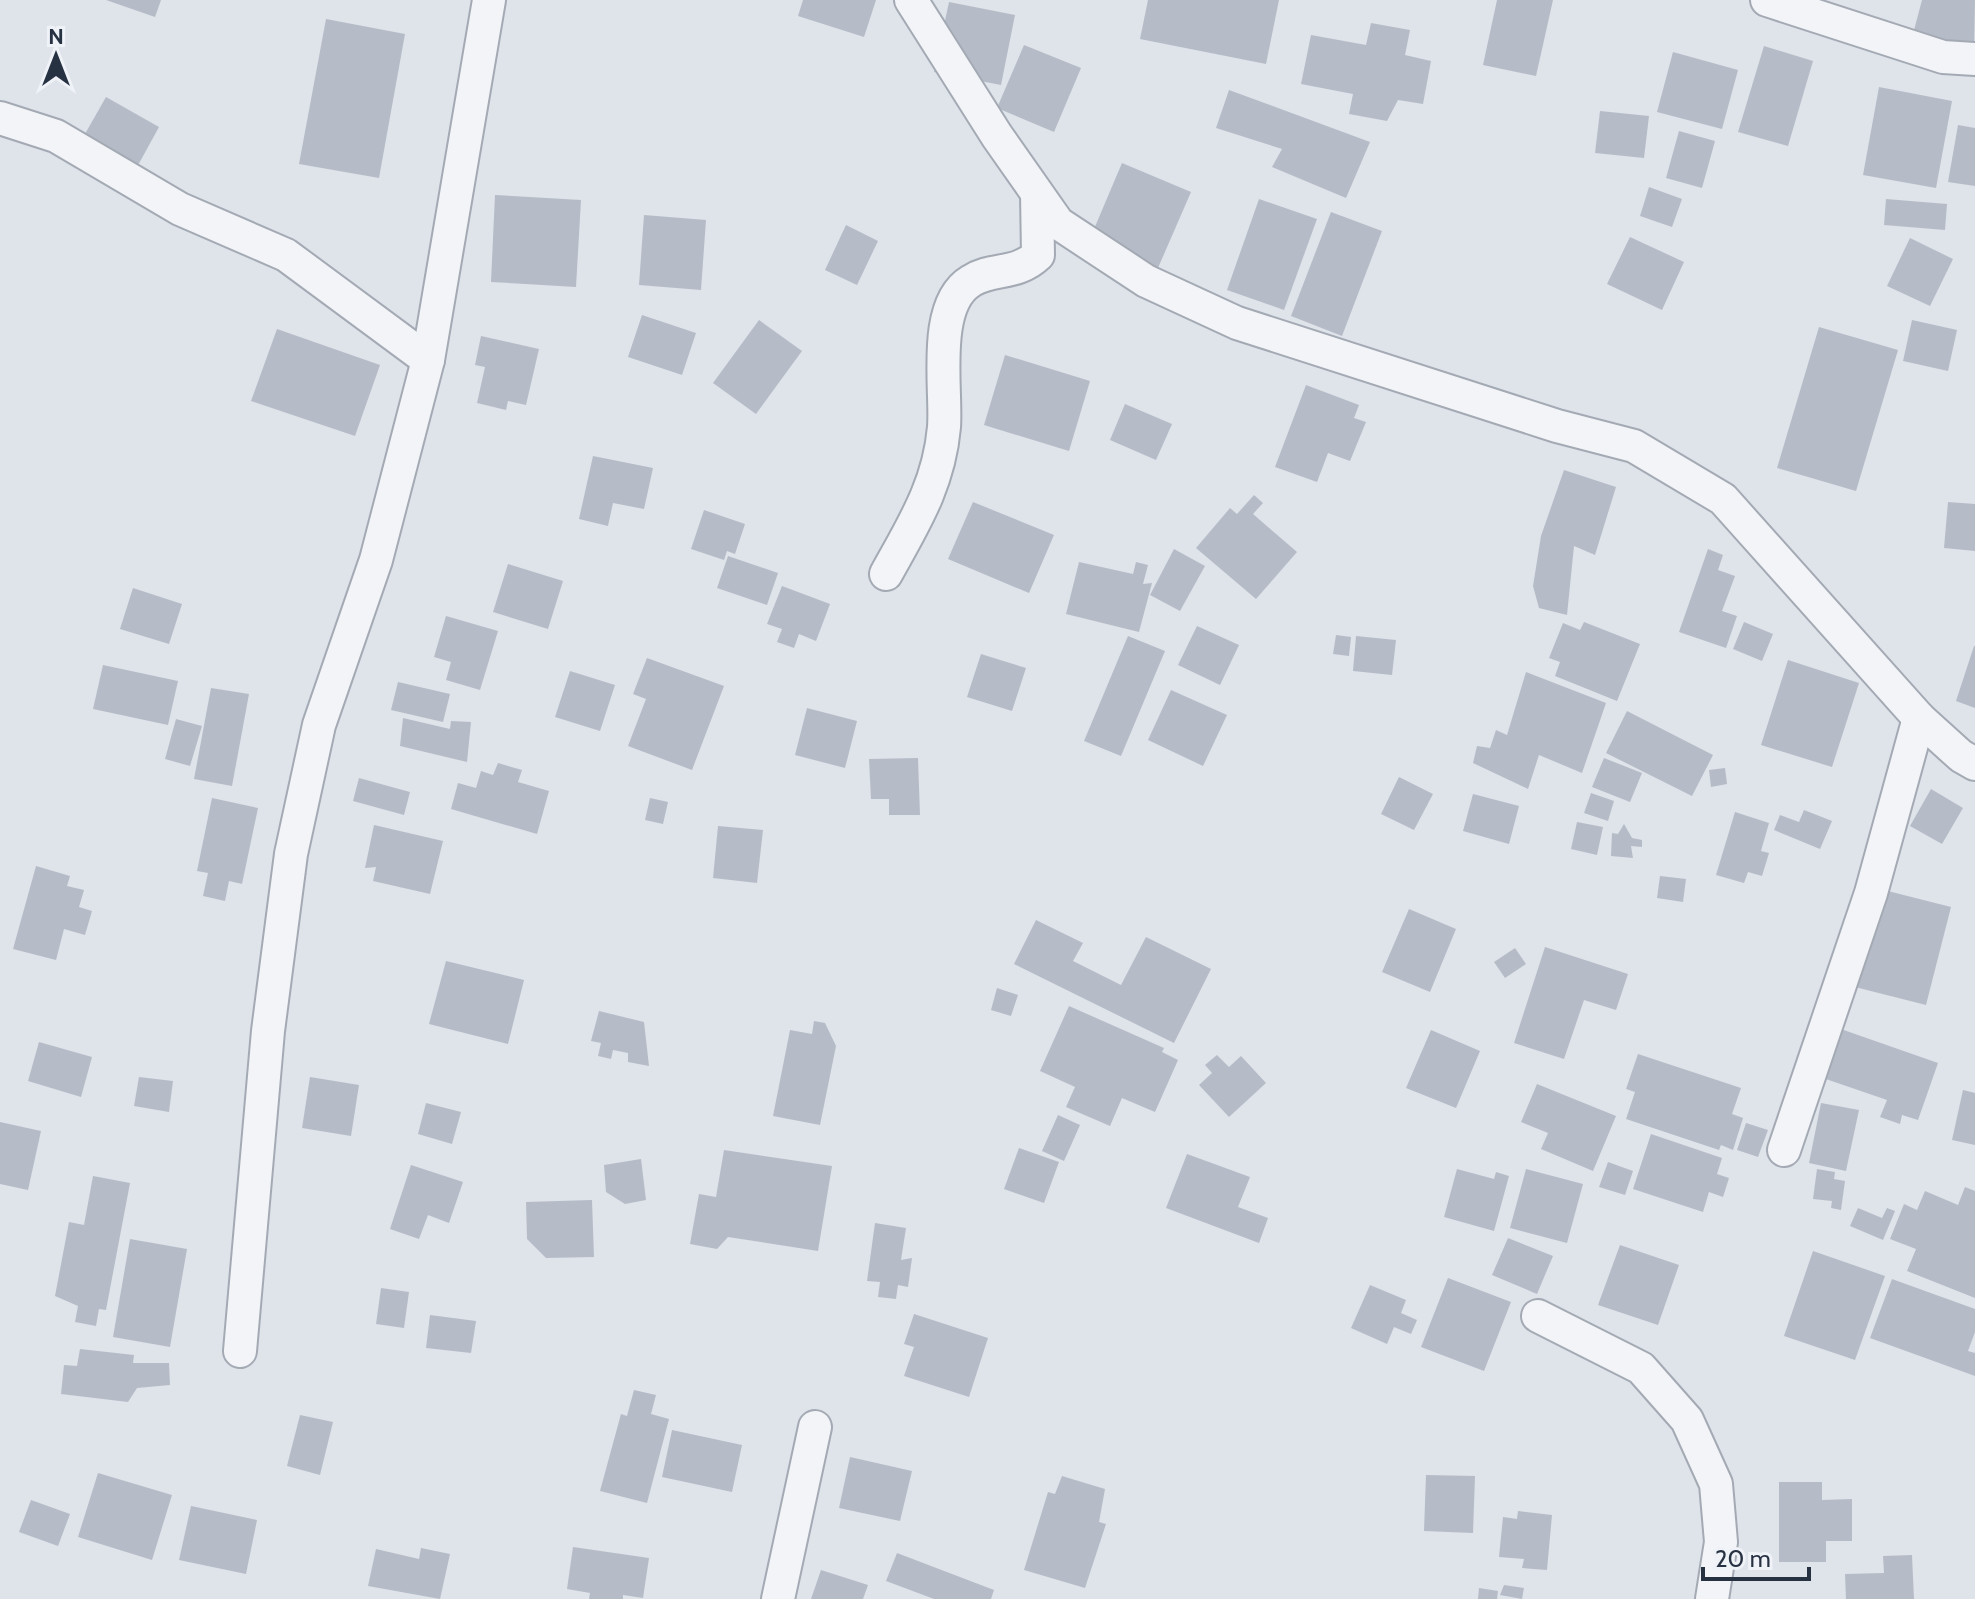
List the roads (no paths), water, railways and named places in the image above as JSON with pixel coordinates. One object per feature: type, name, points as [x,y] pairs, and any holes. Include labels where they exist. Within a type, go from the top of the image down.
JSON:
[{"type":"street","points":[[240,1351],[268,1031],[291,854],[319,725],[376,560],[428,360],[489,0]]},
{"type":"street","points":[[911,0],[1058,223],[1146,281],[1237,323],[1557,426],[1634,446],[1723,499],[1919,718],[1961,756],[1975,764]]},
{"type":"street","points":[[1767,0],[1943,57],[1975,59]]},
{"type":"street","points":[[0,118],[56,136],[180,209],[286,255],[428,360]]},
{"type":"street","points":[[886,574],[932,491],[944,426],[941,368],[952,310],[970,281],[1026,266],[1038,255],[1037,194]]},
{"type":"street","points":[[1784,1150],[1871,893],[1919,718]]},
{"type":"street","points":[[1538,1316],[1641,1368],[1687,1420],[1716,1484],[1721,1542],[1712,1599]]},
{"type":"street","points":[[778,1599],[815,1427]]}]
